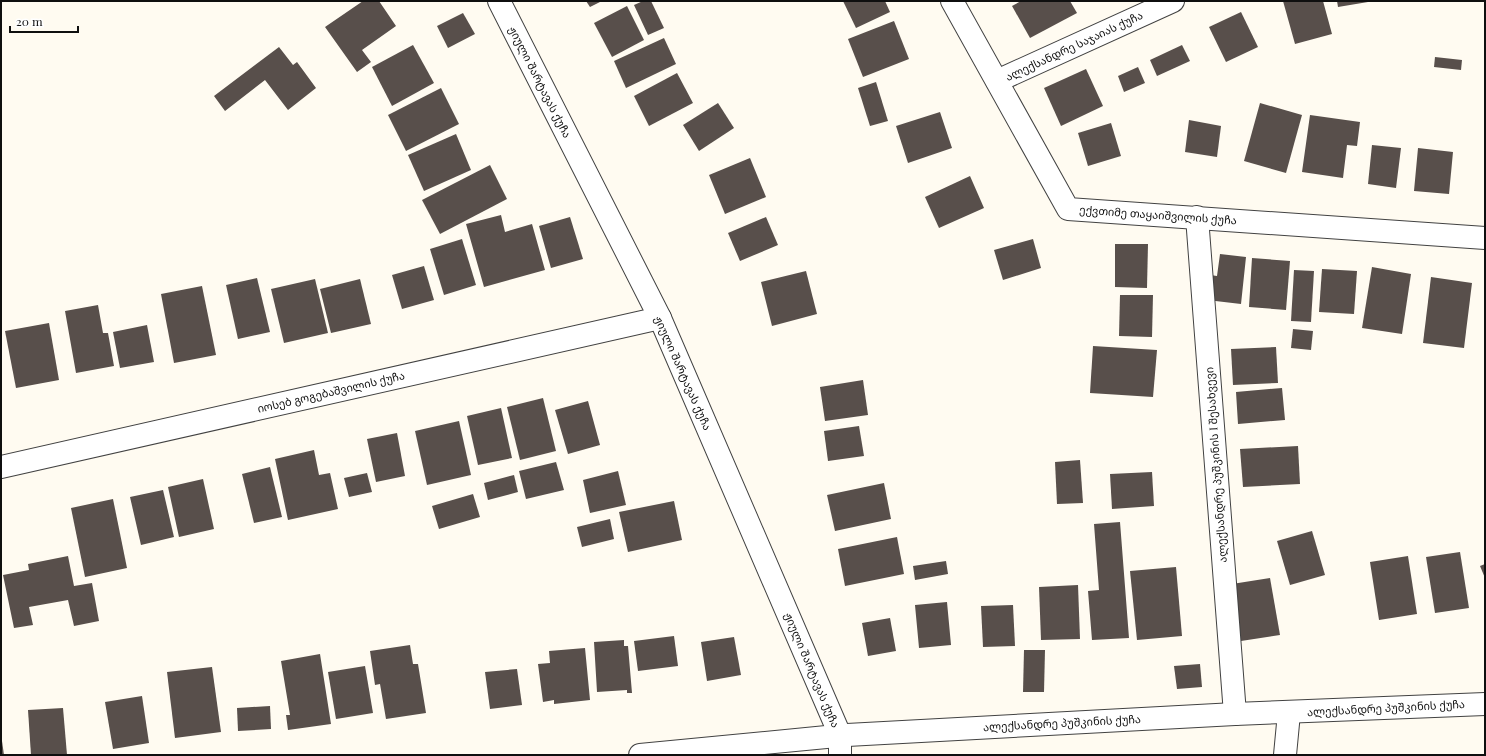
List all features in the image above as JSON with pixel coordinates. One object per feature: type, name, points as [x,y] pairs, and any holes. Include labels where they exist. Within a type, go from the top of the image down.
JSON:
[{"type":"street","name":"ჟიული შარტავას ქუჩა","points":[[499,1],[660,318],[840,745]]},
{"type":"street","name":"ექვთიმე თაყაიშვილის ქუჩა","points":[[952,1],[1068,209],[1485,238]]},
{"type":"street","name":"ალექსანდრე საჯაიას ქუჩა","points":[[997,81],[1173,1]]},
{"type":"street","name":"ალექსანდრე პუშკინის I შესახვევი","points":[[1197,217],[1235,714]]},
{"type":"street","name":"იოსებ გოგებაშვილის ქუჩა","points":[[1,467],[660,318]]},
{"type":"street","name":"ალექსანდრე პუშკინის ქუჩა","points":[[640,755],[840,745],[1235,714],[1485,704]]},
{"type":"street","points":[[1285,755],[1289,713]]},
{"type":"building","points":[[363,1],[379,1],[396,26],[362,50],[371,62],[357,72],[325,27]]},
{"type":"building","points":[[586,1],[602,1],[590,7]]},
{"type":"building","points":[[643,1],[651,1],[664,28],[648,35],[634,5]]},
{"type":"building","points":[[843,1],[885,1],[890,12],[856,28]]},
{"type":"building","points":[[1021,1],[1070,1],[1077,13],[1030,38],[1012,6]]},
{"type":"building","points":[[1283,1],[1323,1],[1332,34],[1295,44]]},
{"type":"building","points":[[1337,1],[1367,1],[1368,2],[1338,7]]},
{"type":"building","points":[[627,6],[644,40],[612,57],[594,23]]},
{"type":"building","points":[[1241,12],[1258,47],[1226,62],[1209,27]]},
{"type":"building","points":[[463,13],[475,34],[448,48],[437,26]]},
{"type":"building","points":[[894,21],[909,59],[863,77],[848,39]]},
{"type":"building","points":[[664,38],[676,64],[626,88],[614,61]]},
{"type":"building","points":[[413,45],[434,83],[392,106],[372,67]]},
{"type":"building","points":[[1182,45],[1190,61],[1157,76],[1150,60]]},
{"type":"building","points":[[279,47],[293,65],[297,62],[316,88],[288,110],[265,80],[225,111],[214,96]]},
{"type":"building","points":[[1435,57],[1462,60],[1461,70],[1434,67]]},
{"type":"building","points":[[1138,67],[1145,83],[1124,92],[1118,76]]},
{"type":"building","points":[[1086,69],[1103,106],[1061,126],[1044,88]]},
{"type":"building","points":[[677,73],[693,103],[649,126],[634,96]]},
{"type":"building","points":[[876,82],[888,121],[870,126],[858,88]]},
{"type":"building","points":[[441,88],[459,124],[406,151],[388,115]]},
{"type":"building","points":[[718,103],[734,128],[699,151],[683,125]]},
{"type":"building","points":[[1260,103],[1302,115],[1286,173],[1244,161]]},
{"type":"building","points":[[940,112],[952,148],[908,163],[896,126]]},
{"type":"building","points":[[1310,115],[1360,122],[1357,146],[1347,145],[1343,178],[1302,172]]},
{"type":"building","points":[[1189,120],[1221,126],[1217,157],[1185,152]]},
{"type":"building","points":[[1111,123],[1121,156],[1088,166],[1078,133]]},
{"type":"building","points":[[456,134],[471,170],[424,191],[408,155]]},
{"type":"building","points":[[1372,145],[1401,148],[1396,188],[1368,184]]},
{"type":"building","points":[[1418,148],[1453,152],[1449,194],[1414,191]]},
{"type":"building","points":[[750,158],[766,197],[725,214],[709,175]]},
{"type":"building","points":[[490,165],[507,199],[440,234],[422,200]]},
{"type":"building","points":[[970,176],[984,208],[939,228],[925,197]]},
{"type":"building","points":[[501,215],[505,232],[532,224],[545,270],[484,287],[466,224]]},
{"type":"building","points":[[570,217],[583,259],[551,268],[539,226]]},
{"type":"building","points":[[766,217],[778,245],[740,261],[728,233]]},
{"type":"building","points":[[462,239],[476,285],[444,295],[430,249]]},
{"type":"building","points":[[1033,239],[1041,268],[1003,280],[994,250]]},
{"type":"building","points":[[1115,244],[1148,244],[1147,288],[1115,287]]},
{"type":"building","points":[[1220,254],[1246,257],[1241,304],[1207,300],[1210,275],[1217,276]]},
{"type":"building","points":[[1252,258],[1290,261],[1286,310],[1249,307]]},
{"type":"building","points":[[424,266],[434,300],[402,309],[392,275]]},
{"type":"building","points":[[1372,267],[1411,274],[1402,334],[1362,328]]},
{"type":"building","points":[[1322,269],[1357,271],[1354,314],[1319,312]]},
{"type":"building","points":[[1294,270],[1314,271],[1311,322],[1291,321]]},
{"type":"building","points":[[806,271],[817,314],[772,326],[761,282]]},
{"type":"building","points":[[1431,277],[1472,283],[1464,348],[1423,343]]},
{"type":"building","points":[[257,278],[270,332],[238,339],[226,285]]},
{"type":"building","points":[[315,279],[328,333],[284,343],[271,289]]},
{"type":"building","points":[[360,279],[371,324],[331,333],[320,289]]},
{"type":"building","points":[[202,286],[216,355],[174,363],[161,294]]},
{"type":"building","points":[[1120,295],[1153,295],[1152,337],[1119,336]]},
{"type":"building","points":[[98,305],[103,333],[108,333],[114,366],[76,373],[65,311]]},
{"type":"building","points":[[49,323],[59,380],[16,388],[5,331]]},
{"type":"building","points":[[147,325],[154,362],[120,368],[113,332]]},
{"type":"building","points":[[1293,329],[1313,331],[1311,350],[1291,348]]},
{"type":"building","points":[[1093,346],[1157,350],[1153,397],[1090,393]]},
{"type":"building","points":[[1276,347],[1278,383],[1233,385],[1231,349]]},
{"type":"building","points":[[863,380],[868,415],[825,421],[820,387]]},
{"type":"building","points":[[1282,388],[1285,420],[1238,424],[1236,392]]},
{"type":"building","points":[[543,398],[556,451],[520,460],[507,407]]},
{"type":"building","points":[[588,401],[600,445],[568,454],[555,410]]},
{"type":"building","points":[[501,408],[512,458],[478,465],[467,416]]},
{"type":"building","points":[[459,421],[471,475],[427,485],[415,431]]},
{"type":"building","points":[[859,426],[864,456],[828,461],[824,431]]},
{"type":"building","points":[[397,433],[405,476],[376,482],[367,439]]},
{"type":"building","points":[[1298,446],[1300,484],[1243,487],[1240,449]]},
{"type":"building","points":[[314,450],[319,475],[330,473],[338,509],[288,520],[275,459]]},
{"type":"building","points":[[1080,460],[1083,503],[1057,504],[1055,462]]},
{"type":"building","points":[[556,462],[564,490],[526,499],[519,471]]},
{"type":"building","points":[[270,467],[282,517],[254,523],[242,474]]},
{"type":"building","points":[[618,471],[626,505],[590,513],[583,480]]},
{"type":"building","points":[[1152,472],[1154,506],[1112,509],[1110,474]]},
{"type":"building","points":[[367,473],[372,492],[349,497],[344,478]]},
{"type":"building","points":[[514,475],[518,492],[488,500],[484,483]]},
{"type":"building","points":[[203,479],[214,529],[179,537],[168,487]]},
{"type":"building","points":[[884,483],[891,519],[835,531],[827,495]]},
{"type":"building","points":[[163,490],[174,537],[141,545],[130,497]]},
{"type":"building","points":[[473,494],[480,517],[439,529],[432,506]]},
{"type":"building","points":[[113,499],[127,568],[85,577],[71,508]]},
{"type":"building","points":[[674,501],[682,540],[628,552],[619,512]]},
{"type":"building","points":[[610,519],[614,539],[582,547],[577,527]]},
{"type":"building","points":[[1120,522],[1129,638],[1092,640],[1088,591],[1099,590],[1094,524]]},
{"type":"building","points":[[1312,531],[1325,575],[1290,585],[1277,541]]},
{"type":"building","points":[[897,537],[904,574],[845,586],[838,549]]},
{"type":"building","points":[[1460,552],[1469,608],[1435,613],[1426,557]]},
{"type":"building","points":[[68,556],[74,586],[92,583],[99,621],[74,626],[68,600],[29,607],[33,625],[14,628],[3,575],[29,570],[28,564]]},
{"type":"building","points":[[1408,556],[1417,614],[1379,620],[1370,562]]},
{"type":"building","points":[[946,561],[948,574],[915,580],[913,566]]},
{"type":"building","points":[[1485,564],[1485,578],[1480,566]]},
{"type":"building","points":[[1176,567],[1182,636],[1137,640],[1130,571]]},
{"type":"building","points":[[1270,578],[1280,635],[1241,641],[1232,584]]},
{"type":"building","points":[[1078,585],[1080,639],[1041,640],[1039,587]]},
{"type":"building","points":[[947,602],[951,645],[919,648],[915,605]]},
{"type":"building","points":[[1013,605],[1015,646],[983,647],[981,606]]},
{"type":"building","points":[[890,618],[896,651],[868,656],[862,623]]},
{"type":"building","points":[[674,636],[678,666],[638,671],[634,641]]},
{"type":"building","points":[[734,637],[741,675],[707,681],[701,642]]},
{"type":"building","points":[[624,640],[624,646],[628,646],[632,693],[627,693],[627,690],[597,692],[594,642]]},
{"type":"building","points":[[410,645],[413,664],[418,664],[426,713],[386,719],[380,684],[375,685],[370,651]]},
{"type":"building","points":[[585,648],[590,700],[554,704],[554,700],[543,702],[538,664],[550,663],[549,651]]},
{"type":"building","points":[[1024,650],[1045,650],[1044,692],[1023,692]]},
{"type":"building","points":[[320,654],[331,724],[288,730],[286,715],[290,715],[281,661]]},
{"type":"building","points":[[1200,664],[1202,687],[1177,689],[1174,666]]},
{"type":"building","points":[[365,666],[373,713],[336,719],[328,672]]},
{"type":"building","points":[[212,667],[221,732],[175,738],[167,672]]},
{"type":"building","points":[[517,669],[522,705],[490,709],[485,672]]},
{"type":"building","points":[[142,696],[149,743],[113,749],[105,702]]},
{"type":"building","points":[[270,706],[271,729],[238,731],[237,708]]},
{"type":"building","points":[[63,708],[67,755],[31,755],[28,710]]},
{"type":"building","points":[[2,741],[4,755],[1,755]]}]
